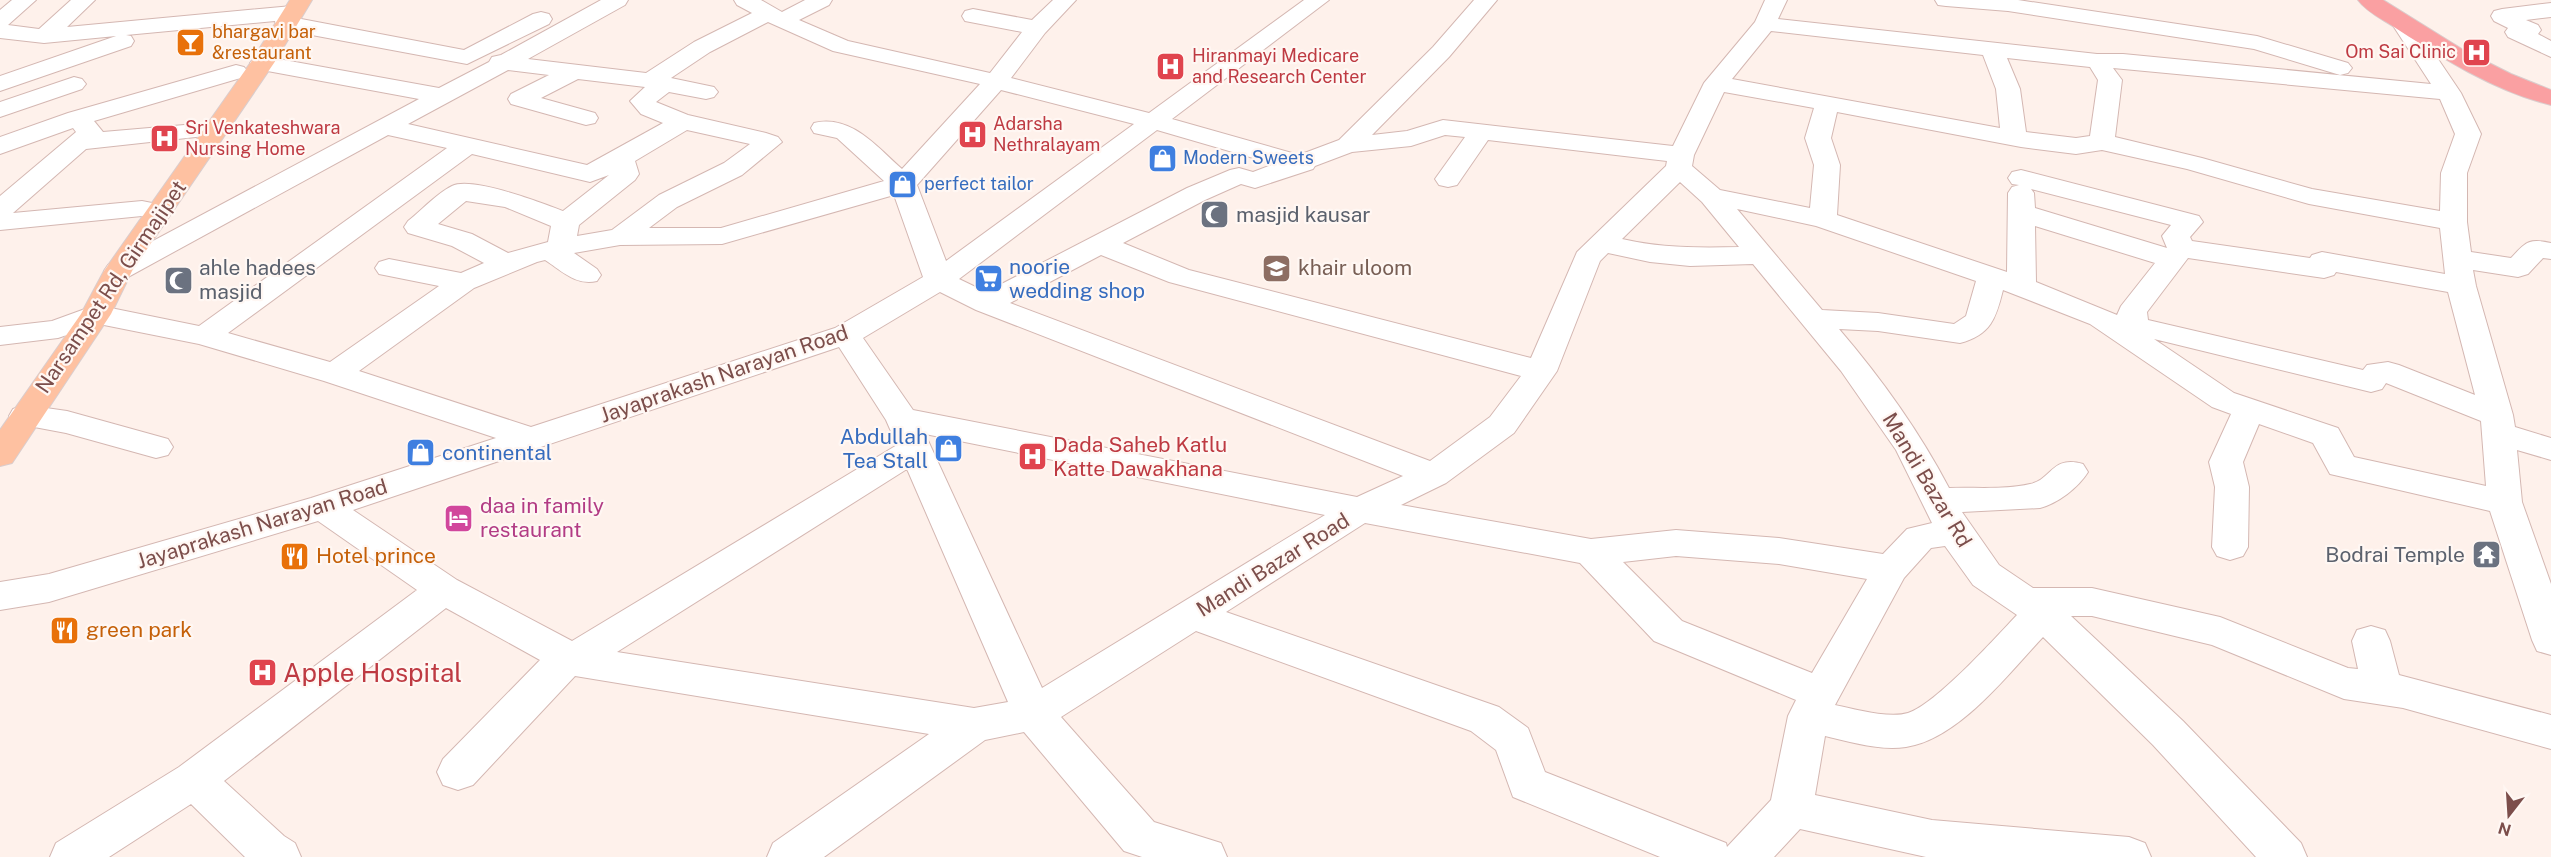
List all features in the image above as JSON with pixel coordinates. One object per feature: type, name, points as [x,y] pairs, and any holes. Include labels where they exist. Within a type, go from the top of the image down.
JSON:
[{"type":"highway","points":[[2369,0],[2403,24],[2490,74],[2551,98]]},
{"type":"main road","name":"Narsampet Rd, Girmajipet","points":[[12,414],[96,314],[118,271],[262,63],[288,10]]},
{"type":"main road","name":"Narsampet Rd, Girmajipet","points":[[0,455],[12,414],[58,329],[223,95],[236,72],[288,10]]},
{"type":"street","points":[[0,21],[25,0]]},
{"type":"street","points":[[44,36],[84,0]]},
{"type":"street","points":[[467,57],[578,0]]},
{"type":"street","points":[[118,271],[255,194],[506,63],[617,0]]},
{"type":"street","points":[[746,0],[775,17],[841,46],[996,81],[1304,164]]},
{"type":"street","points":[[620,237],[668,201],[733,168],[769,142],[682,122],[643,103],[642,100],[656,83],[702,47],[821,0]]},
{"type":"street","points":[[559,240],[722,236],[903,184],[996,81],[1037,28],[1065,0]]},
{"type":"street","name":"Jayaprakash Narayan Road","points":[[0,596],[11,592],[50,588],[323,507],[846,335],[939,279],[1318,0]]},
{"type":"street","points":[[1348,146],[1441,52],[1486,0]]},
{"type":"street","points":[[1947,0],[2008,5],[2257,43],[2327,63],[2400,89]]},
{"type":"street","points":[[0,31],[44,36],[288,10],[467,57],[706,92]]},
{"type":"street","points":[[2551,10],[2502,16],[2530,30],[2516,32],[2551,50]]},
{"type":"street","points":[[1360,510],[1434,475],[1502,425],[1541,371],[1587,258],[1680,161],[1716,83],[1771,12],[1992,50],[2449,93]]},
{"type":"street","points":[[973,16],[1037,28]]},
{"type":"street","points":[[2403,24],[2449,93],[2468,134],[2454,173],[2453,222],[2459,273],[2499,424],[2505,502],[2551,640]]},
{"type":"street","points":[[0,84],[164,25]]},
{"type":"street","points":[[1992,50],[2008,89],[2017,138],[2021,178],[2022,287]]},
{"type":"street","points":[[2097,61],[2110,80],[2102,142]]},
{"type":"street","points":[[262,63],[444,96]]},
{"type":"street","points":[[49,68],[74,84],[104,110]]},
{"type":"street","points":[[0,210],[78,130],[104,110],[236,72]]},
{"type":"street","points":[[574,72],[520,99],[586,118]]},
{"type":"street","points":[[1716,83],[2017,138],[2076,146],[2102,142],[2193,163],[2309,196],[2453,222]]},
{"type":"street","points":[[0,110],[74,84]]},
{"type":"street","points":[[1823,219],[1827,165],[1818,138],[1827,103]]},
{"type":"street","points":[[387,127],[583,173],[594,173],[682,122]]},
{"type":"street","points":[[986,304],[1196,194],[1239,176],[1255,180],[1348,146],[1411,138],[1443,127],[1680,161]]},
{"type":"street","points":[[823,128],[845,132],[903,184],[939,279],[986,304],[1434,475]]},
{"type":"street","points":[[0,146],[78,130],[196,131]]},
{"type":"street","points":[[1448,179],[1482,131]]},
{"type":"street","points":[[204,336],[468,145]]},
{"type":"street","points":[[335,374],[464,282],[559,240],[626,174],[622,158]]},
{"type":"street","name":"Mandi Bazar Rd","points":[[1680,161],[1852,364],[1911,447],[1947,516],[1986,575],[2036,608],[2168,733],[2285,857]]},
{"type":"street","points":[[2021,178],[2188,222],[2176,236],[2177,253],[2132,312],[2134,326]]},
{"type":"street","points":[[508,264],[462,240],[418,227],[461,192],[511,200],[559,240],[587,275]]},
{"type":"street","points":[[1711,196],[1823,219],[2022,287],[2101,318],[2371,382],[2378,372],[2388,372],[2551,448]]},
{"type":"street","points":[[0,222],[142,209]]},
{"type":"street","points":[[2021,213],[2177,253],[2324,269],[2322,261],[2459,273],[2518,268],[2536,248],[2551,251]]},
{"type":"street","points":[[1603,243],[1650,254],[1690,257],[1761,255]]},
{"type":"street","points":[[1102,245],[1179,276],[1541,371]]},
{"type":"street","points":[[389,268],[464,282]]},
{"type":"street","points":[[1813,318],[1878,322],[1960,334],[1980,320],[1992,277]]},
{"type":"street","points":[[0,336],[58,329],[96,314],[204,336],[335,374],[533,439]]},
{"type":"street","points":[[2101,318],[2223,400],[2325,436],[2342,466],[2505,502]]},
{"type":"street","points":[[846,335],[909,434],[1033,714],[1140,837],[1205,857]]},
{"type":"street","points":[[2230,547],[2232,487],[2226,462],[2249,410]]},
{"type":"street","points":[[12,414],[67,422],[156,447]]},
{"type":"street","points":[[458,772],[571,659],[909,434]]},
{"type":"street","name":"Mandi Bazar Road","points":[[909,434],[1360,510]]},
{"type":"street","points":[[1745,857],[1791,807],[1814,705],[1891,569],[1920,538],[1947,516],[2040,496],[2071,472]]},
{"type":"street","points":[[323,507],[444,590],[571,659],[974,725]]},
{"type":"street","points":[[1360,510],[1591,552],[1676,543],[1779,551],[1891,569]]},
{"type":"street","name":"Mandi Bazar Road","points":[[789,857],[974,725],[1033,714],[1360,510]]},
{"type":"street","points":[[1591,552],[1668,631],[1814,705],[1885,730],[1911,730],[1937,716],[1984,675],[2016,639],[2036,608],[2092,602],[2220,632],[2344,683],[2403,692],[2551,732]]},
{"type":"street","name":"Jayaprakash Narayan Road","points":[[0,617],[50,588]]},
{"type":"street","points":[[72,857],[194,780],[444,590]]},
{"type":"street","points":[[1193,615],[1485,719],[1513,740],[1528,784],[1710,857]]},
{"type":"street","points":[[2372,641],[2382,689]]},
{"type":"street","points":[[194,780],[268,850],[279,857]]},
{"type":"street","points":[[1791,807],[1932,839],[2129,857]]},
{"type":"place","name":"bhargavi bar &restaurant","points":[[191,42]]},
{"type":"place","name":"Om Sai Clinic","points":[[2477,52]]},
{"type":"place","name":"Hiranmayi Medicare and Research Center","points":[[1171,66]]},
{"type":"place","name":"Adarsha Nethralayam","points":[[972,134]]},
{"type":"place","name":"Sri Venkateshwara Nursing Home","points":[[164,138]]},
{"type":"place","name":"Modern Sweets","points":[[1162,158]]},
{"type":"place","name":"perfect tailor","points":[[903,184]]},
{"type":"place","name":"masjid kausar","points":[[1215,215]]},
{"type":"place","name":"khair uloom","points":[[1277,268]]},
{"type":"place","name":"noorie wedding shop","points":[[988,279]]},
{"type":"place","name":"ahle hadees masjid","points":[[178,280]]},
{"type":"place","name":"Abdullah Tea Stall","points":[[949,449]]},
{"type":"place","name":"continental","points":[[421,453]]},
{"type":"place","name":"Dada Saheb Katlu Katte Dawakhana","points":[[1032,457]]},
{"type":"place","name":"daa in family restaurant","points":[[459,518]]},
{"type":"place","name":"Bodrai Temple","points":[[2486,555]]},
{"type":"place","name":"Hotel prince","points":[[295,556]]},
{"type":"place","name":"green park","points":[[65,630]]},
{"type":"place","name":"Apple Hospital","points":[[262,673]]}]
